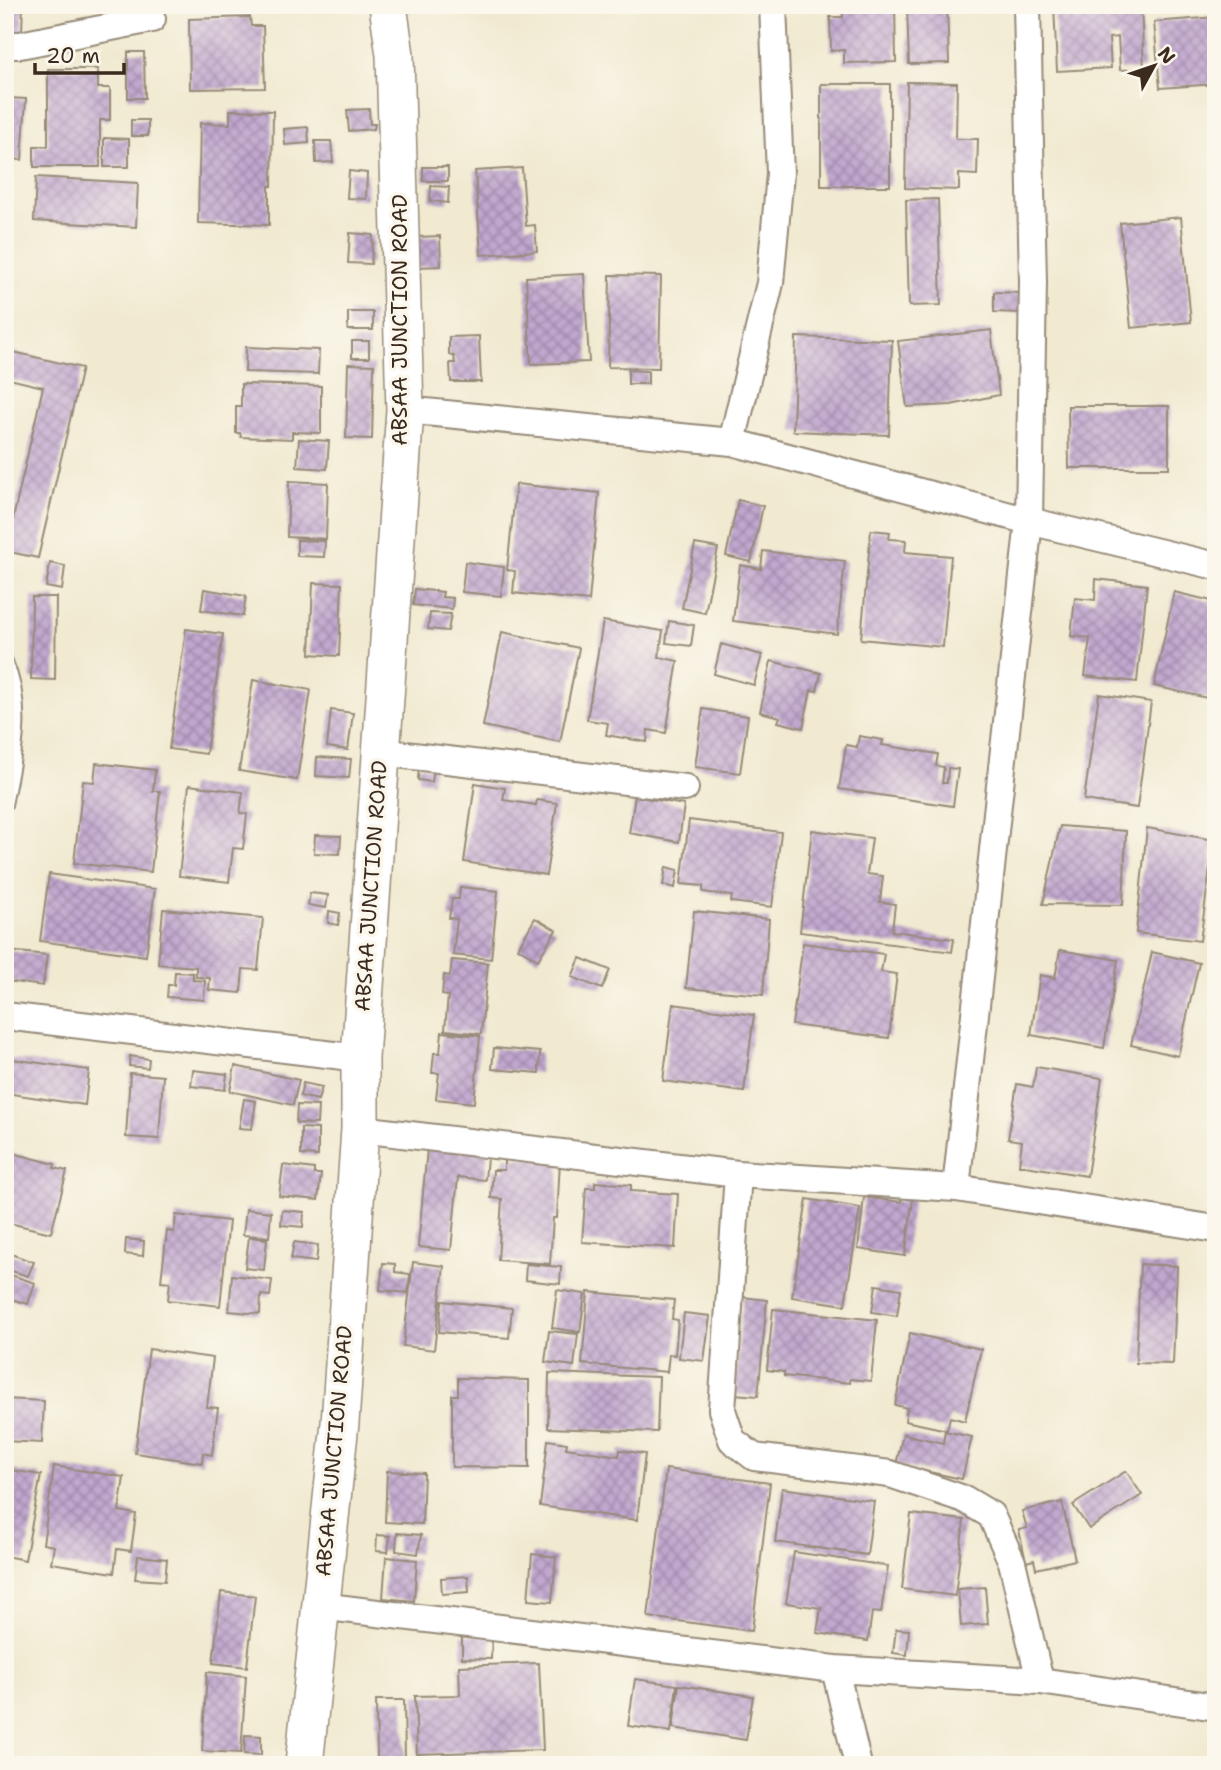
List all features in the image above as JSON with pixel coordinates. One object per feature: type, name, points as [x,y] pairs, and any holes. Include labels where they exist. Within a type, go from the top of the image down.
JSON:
[{"type":"street","name":"ABSAA JUNCTION ROAD","points":[[304,1765],[340,1423],[360,1129],[360,1058],[405,410],[395,55],[388,5]]},
{"type":"street","points":[[732,442],[770,283],[780,174],[773,5]]},
{"type":"street","points":[[956,1188],[1029,521],[1033,282],[1027,5]]},
{"type":"street","points":[[5,45],[20,45],[152,19]]},
{"type":"street","points":[[405,410],[732,442],[1029,521],[1216,566]]},
{"type":"street","points":[[380,752],[685,788]]},
{"type":"street","points":[[5,1016],[360,1058]]},
{"type":"street","points":[[360,1129],[738,1174],[956,1188],[1216,1229]]},
{"type":"street","points":[[738,1174],[722,1410],[732,1440],[754,1457],[890,1474],[964,1499],[991,1515],[1012,1562],[1040,1681]]},
{"type":"street","points":[[320,1606],[835,1669],[1040,1681],[1216,1707]]},
{"type":"street","points":[[835,1669],[858,1765]]},
{"type":"lane","points":[[5,659],[19,709],[17,743],[5,805]]},
{"type":"building","points":[[5,5],[23,5],[22,32],[5,31]]},
{"type":"building","points":[[843,5],[895,5],[896,62],[844,63],[844,50],[831,51],[830,17],[843,17]]},
{"type":"building","points":[[907,5],[947,5],[949,63],[909,64]]},
{"type":"building","points":[[1054,5],[1141,5],[1144,69],[1120,70],[1118,37],[1109,38],[1111,68],[1057,71]]},
{"type":"building","points":[[250,17],[251,26],[263,26],[265,88],[190,89],[189,19]]},
{"type":"building","points":[[1216,17],[1216,84],[1160,88],[1154,22]]},
{"type":"building","points":[[128,52],[144,52],[145,98],[128,98]]},
{"type":"building","points":[[48,69],[98,69],[98,88],[110,88],[110,120],[100,120],[100,167],[34,167],[34,146],[48,146]]},
{"type":"building","points":[[907,82],[957,83],[956,139],[978,139],[977,175],[959,174],[959,190],[905,188]]},
{"type":"building","points":[[821,84],[890,84],[890,186],[821,186]]},
{"type":"building","points":[[5,88],[10,88],[9,98],[26,99],[22,160],[5,159]]},
{"type":"building","points":[[369,109],[370,124],[375,124],[374,129],[349,131],[347,110]]},
{"type":"building","points":[[230,110],[273,111],[269,225],[198,223],[200,123],[230,124]]},
{"type":"building","points":[[131,120],[148,120],[148,136],[131,136]]},
{"type":"building","points":[[308,127],[309,143],[285,145],[284,129]]},
{"type":"building","points":[[104,138],[129,139],[129,167],[104,167]]},
{"type":"building","points":[[315,141],[331,141],[333,162],[316,163]]},
{"type":"building","points":[[423,167],[448,167],[448,181],[423,181]]},
{"type":"building","points":[[522,168],[526,226],[535,225],[537,251],[481,255],[475,171]]},
{"type":"building","points":[[349,171],[367,173],[366,199],[347,198]]},
{"type":"building","points":[[36,177],[138,183],[136,227],[34,221]]},
{"type":"building","points":[[431,186],[449,187],[448,203],[430,201]]},
{"type":"building","points":[[938,199],[941,305],[909,306],[906,200]]},
{"type":"building","points":[[1181,217],[1191,322],[1131,328],[1120,223]]},
{"type":"building","points":[[350,233],[373,235],[371,264],[348,263]]},
{"type":"building","points":[[440,236],[441,266],[418,267],[417,237]]},
{"type":"building","points":[[584,274],[589,362],[531,364],[526,277]]},
{"type":"building","points":[[610,275],[661,276],[659,368],[608,367]]},
{"type":"building","points":[[994,292],[1022,293],[1022,313],[994,312]]},
{"type":"building","points":[[348,312],[373,312],[373,330],[348,330]]},
{"type":"building","points":[[991,330],[999,395],[951,405],[907,407],[898,341]]},
{"type":"building","points":[[479,336],[481,382],[451,382],[450,363],[455,363],[454,356],[449,355],[449,337]]},
{"type":"building","points":[[796,337],[892,340],[889,435],[793,431]]},
{"type":"building","points":[[352,341],[369,341],[369,358],[352,358]]},
{"type":"building","points":[[246,347],[319,350],[318,374],[245,372]]},
{"type":"building","points":[[5,350],[82,368],[38,558],[5,551],[5,521],[12,523],[43,387],[5,378]]},
{"type":"building","points":[[348,364],[374,365],[372,439],[346,438]]},
{"type":"building","points":[[628,370],[648,371],[648,384],[628,384]]},
{"type":"building","points":[[241,384],[321,386],[321,433],[292,432],[292,439],[241,437],[240,433],[236,433],[236,406],[241,406]]},
{"type":"building","points":[[1068,406],[1169,406],[1169,468],[1069,468]]},
{"type":"building","points":[[299,439],[329,441],[327,469],[297,467]]},
{"type":"building","points":[[289,481],[328,483],[326,539],[287,537]]},
{"type":"building","points":[[516,484],[599,493],[589,601],[513,593],[515,571],[507,570]]},
{"type":"building","points":[[738,500],[763,506],[751,562],[726,556]]},
{"type":"building","points":[[871,530],[890,532],[889,539],[906,540],[905,552],[951,556],[943,647],[861,639]]},
{"type":"building","points":[[297,540],[325,541],[324,557],[297,556]]},
{"type":"building","points":[[695,544],[718,548],[705,613],[682,608]]},
{"type":"building","points":[[763,551],[845,561],[837,634],[733,621],[740,565],[761,569]]},
{"type":"building","points":[[465,562],[504,567],[501,596],[462,592]]},
{"type":"building","points":[[50,563],[65,566],[62,590],[46,587]]},
{"type":"building","points":[[1096,579],[1147,585],[1137,682],[1085,676],[1090,638],[1071,636],[1075,598],[1095,600]]},
{"type":"building","points":[[313,583],[342,584],[339,656],[310,654]]},
{"type":"building","points":[[204,589],[246,596],[243,616],[201,610]]},
{"type":"building","points":[[415,589],[443,592],[442,597],[453,598],[452,609],[413,605]]},
{"type":"building","points":[[1174,592],[1216,602],[1216,700],[1154,686]]},
{"type":"building","points":[[32,597],[56,597],[55,680],[31,679]]},
{"type":"building","points":[[430,613],[451,614],[448,631],[428,629]]},
{"type":"building","points":[[603,621],[663,631],[659,657],[678,661],[666,733],[648,730],[647,742],[606,735],[608,723],[587,720]]},
{"type":"building","points":[[669,621],[694,625],[691,646],[666,643]]},
{"type":"building","points":[[186,629],[223,634],[206,754],[169,749]]},
{"type":"building","points":[[502,632],[579,648],[560,742],[483,726]]},
{"type":"building","points":[[721,644],[762,655],[754,685],[714,674]]},
{"type":"building","points":[[771,661],[821,673],[817,691],[811,690],[803,728],[778,722],[780,717],[760,712]]},
{"type":"building","points":[[253,680],[311,690],[297,780],[239,771]]},
{"type":"building","points":[[1099,694],[1151,702],[1137,808],[1084,800]]},
{"type":"building","points":[[703,709],[748,716],[740,773],[695,767]]},
{"type":"building","points":[[331,710],[353,713],[348,750],[327,747]]},
{"type":"building","points":[[859,736],[883,740],[882,745],[938,754],[936,766],[944,767],[942,783],[947,783],[948,768],[958,769],[953,806],[839,789],[846,745],[857,747]]},
{"type":"building","points":[[317,757],[351,759],[349,778],[316,776]]},
{"type":"building","points":[[96,763],[155,770],[153,791],[160,791],[151,872],[74,863],[83,781],[94,782]]},
{"type":"building","points":[[419,766],[434,768],[432,782],[418,780]]},
{"type":"building","points":[[475,783],[505,788],[503,800],[536,805],[537,800],[557,803],[546,875],[464,862]]},
{"type":"building","points":[[189,785],[243,792],[240,813],[247,814],[243,849],[233,848],[229,882],[179,876]]},
{"type":"building","points":[[635,796],[684,805],[679,842],[629,833]]},
{"type":"building","points":[[689,820],[781,832],[772,907],[731,902],[732,896],[703,892],[703,886],[681,884]]},
{"type":"building","points":[[1060,826],[1126,831],[1123,905],[1043,904]]},
{"type":"building","points":[[1147,828],[1214,840],[1200,941],[1136,933]]},
{"type":"building","points":[[812,830],[872,838],[867,874],[883,876],[880,902],[895,904],[892,931],[954,939],[952,952],[800,932]]},
{"type":"building","points":[[315,835],[341,836],[340,854],[314,853]]},
{"type":"building","points":[[666,867],[678,870],[675,888],[663,885]]},
{"type":"building","points":[[49,874],[155,889],[146,956],[40,941]]},
{"type":"building","points":[[460,887],[498,891],[491,959],[453,955],[457,919],[449,918],[452,899],[459,899]]},
{"type":"building","points":[[310,893],[328,895],[326,908],[308,905]]},
{"type":"building","points":[[163,909],[263,918],[258,970],[243,969],[241,993],[209,990],[210,978],[196,977],[196,967],[158,964]]},
{"type":"building","points":[[329,911],[340,913],[338,925],[328,923]]},
{"type":"building","points":[[694,911],[769,919],[763,995],[686,988]]},
{"type":"building","points":[[535,918],[556,930],[538,960],[518,948]]},
{"type":"building","points":[[803,943],[884,954],[881,972],[897,974],[889,1038],[792,1025]]},
{"type":"building","points":[[1060,950],[1118,960],[1104,1048],[1031,1035],[1040,975],[1055,978]]},
{"type":"building","points":[[8,951],[47,955],[43,986],[5,981]]},
{"type":"building","points":[[1152,952],[1199,963],[1178,1056],[1131,1045]]},
{"type":"building","points":[[580,958],[610,970],[602,989],[572,977]]},
{"type":"building","points":[[452,960],[488,963],[481,1034],[445,1030],[448,996],[442,995],[444,975],[450,976]]},
{"type":"building","points":[[175,972],[193,973],[193,980],[205,981],[204,1000],[167,997],[168,985],[174,985]]},
{"type":"building","points":[[673,1004],[754,1015],[744,1092],[663,1081]]},
{"type":"building","points":[[442,1032],[480,1036],[474,1103],[436,1099],[439,1073],[432,1073],[434,1053],[440,1053]]},
{"type":"building","points":[[494,1048],[540,1052],[539,1073],[492,1069]]},
{"type":"building","points":[[130,1056],[149,1059],[148,1068],[129,1066]]},
{"type":"building","points":[[5,1058],[89,1070],[85,1105],[5,1093]]},
{"type":"building","points":[[235,1066],[299,1080],[293,1105],[230,1091]]},
{"type":"building","points":[[1036,1067],[1102,1078],[1087,1176],[1019,1165],[1022,1141],[1008,1139],[1017,1084],[1033,1087]]},
{"type":"building","points":[[193,1070],[227,1074],[225,1090],[191,1086]]},
{"type":"building","points":[[130,1073],[163,1076],[159,1139],[126,1137]]},
{"type":"building","points":[[303,1083],[322,1087],[318,1100],[300,1096]]},
{"type":"building","points":[[244,1099],[256,1101],[252,1129],[239,1128]]},
{"type":"building","points":[[297,1105],[318,1106],[317,1124],[296,1123]]},
{"type":"building","points":[[301,1128],[318,1129],[318,1156],[301,1155]]},
{"type":"building","points":[[488,1146],[485,1180],[458,1177],[451,1250],[418,1247],[427,1149]]},
{"type":"building","points":[[5,1151],[55,1164],[54,1168],[67,1171],[51,1233],[5,1222]]},
{"type":"building","points":[[504,1157],[560,1160],[557,1218],[553,1218],[550,1264],[498,1260],[502,1199],[491,1198],[493,1170],[504,1170]]},
{"type":"building","points":[[283,1165],[314,1169],[314,1174],[321,1174],[318,1200],[279,1196]]},
{"type":"building","points":[[595,1182],[631,1185],[631,1191],[678,1194],[675,1248],[582,1242],[586,1188],[595,1188]]},
{"type":"building","points":[[864,1197],[901,1202],[902,1197],[913,1199],[905,1256],[858,1249]]},
{"type":"building","points":[[807,1199],[860,1208],[845,1305],[792,1297]]},
{"type":"building","points":[[246,1209],[271,1212],[269,1237],[243,1235]]},
{"type":"building","points":[[282,1210],[304,1212],[303,1227],[281,1225]]},
{"type":"building","points":[[176,1215],[229,1221],[220,1306],[168,1300],[170,1282],[161,1281],[167,1231],[174,1232]]},
{"type":"building","points":[[249,1237],[267,1239],[264,1270],[245,1268]]},
{"type":"building","points":[[126,1239],[144,1241],[143,1256],[125,1254]]},
{"type":"building","points":[[294,1242],[318,1245],[316,1262],[291,1259]]},
{"type":"building","points":[[5,1252],[34,1262],[28,1276],[5,1269]]},
{"type":"building","points":[[413,1262],[444,1266],[434,1350],[403,1346]]},
{"type":"building","points":[[383,1263],[395,1264],[395,1272],[410,1274],[408,1293],[380,1290]]},
{"type":"building","points":[[526,1264],[561,1267],[560,1284],[525,1280]]},
{"type":"building","points":[[1140,1264],[1177,1266],[1173,1364],[1136,1363]]},
{"type":"building","points":[[5,1273],[35,1283],[28,1304],[5,1297]]},
{"type":"building","points":[[232,1275],[272,1280],[270,1296],[261,1295],[260,1314],[229,1311]]},
{"type":"building","points":[[876,1285],[901,1289],[897,1316],[872,1312]]},
{"type":"building","points":[[557,1290],[585,1294],[580,1332],[552,1328]]},
{"type":"building","points":[[588,1292],[674,1300],[672,1319],[678,1320],[675,1355],[669,1354],[667,1372],[582,1364]]},
{"type":"building","points":[[743,1297],[767,1300],[758,1396],[734,1394]]},
{"type":"building","points":[[442,1301],[512,1308],[509,1338],[439,1332]]},
{"type":"building","points":[[773,1309],[877,1320],[871,1381],[850,1379],[850,1383],[784,1376],[784,1372],[767,1370]]},
{"type":"building","points":[[684,1313],[710,1316],[704,1361],[679,1358]]},
{"type":"building","points":[[549,1331],[578,1334],[574,1366],[545,1362]]},
{"type":"building","points":[[910,1333],[981,1349],[965,1421],[950,1417],[947,1430],[905,1421],[907,1408],[895,1405]]},
{"type":"building","points":[[149,1349],[213,1358],[207,1407],[218,1408],[212,1455],[203,1453],[202,1463],[135,1453]]},
{"type":"building","points":[[549,1373],[659,1377],[657,1432],[548,1428]]},
{"type":"building","points":[[458,1378],[529,1380],[529,1468],[452,1467],[452,1395],[458,1395]]},
{"type":"building","points":[[5,1399],[44,1401],[42,1443],[5,1441]]},
{"type":"building","points":[[945,1431],[972,1437],[962,1479],[896,1465],[903,1434],[943,1443]]},
{"type":"building","points":[[548,1440],[567,1443],[566,1448],[619,1456],[620,1450],[645,1454],[637,1520],[540,1506]]},
{"type":"building","points":[[54,1466],[124,1477],[119,1511],[136,1514],[131,1551],[117,1549],[114,1573],[51,1563],[54,1546],[43,1544]]},
{"type":"building","points":[[5,1469],[41,1475],[25,1560],[5,1556]]},
{"type":"building","points":[[666,1469],[770,1483],[752,1631],[648,1617]]},
{"type":"building","points":[[387,1471],[424,1473],[422,1524],[385,1522]]},
{"type":"building","points":[[1126,1471],[1142,1495],[1089,1529],[1073,1505]]},
{"type":"building","points":[[782,1488],[874,1501],[867,1555],[775,1542]]},
{"type":"building","points":[[1062,1502],[1075,1560],[1036,1569],[1034,1560],[1026,1562],[1019,1530],[1027,1528],[1022,1511]]},
{"type":"building","points":[[911,1514],[964,1520],[955,1596],[902,1589]]},
{"type":"building","points":[[397,1533],[421,1535],[418,1554],[396,1551]]},
{"type":"building","points":[[377,1535],[390,1536],[388,1552],[376,1551]]},
{"type":"building","points":[[794,1552],[888,1566],[881,1613],[872,1612],[868,1641],[817,1633],[821,1608],[786,1603]]},
{"type":"building","points":[[532,1554],[556,1557],[552,1602],[528,1600]]},
{"type":"building","points":[[138,1556],[167,1559],[165,1581],[135,1579]]},
{"type":"building","points":[[386,1557],[417,1560],[414,1601],[383,1598]]},
{"type":"building","points":[[468,1576],[469,1592],[442,1594],[441,1578]]},
{"type":"building","points":[[985,1587],[988,1624],[961,1626],[958,1589]]},
{"type":"building","points":[[221,1592],[255,1596],[247,1667],[213,1663]]},
{"type":"building","points":[[896,1629],[909,1630],[907,1655],[893,1653]]},
{"type":"building","points":[[462,1635],[492,1636],[491,1659],[462,1658]]},
{"type":"building","points":[[539,1663],[543,1750],[417,1754],[415,1696],[460,1695],[459,1666]]},
{"type":"building","points":[[207,1672],[246,1676],[241,1753],[202,1751]]},
{"type":"building","points":[[635,1679],[677,1685],[671,1732],[628,1726]]},
{"type":"building","points":[[679,1685],[753,1696],[746,1740],[673,1728]]},
{"type":"building","points":[[376,1700],[404,1700],[405,1759],[377,1759]]},
{"type":"building","points":[[245,1735],[261,1736],[261,1755],[244,1754]]}]
